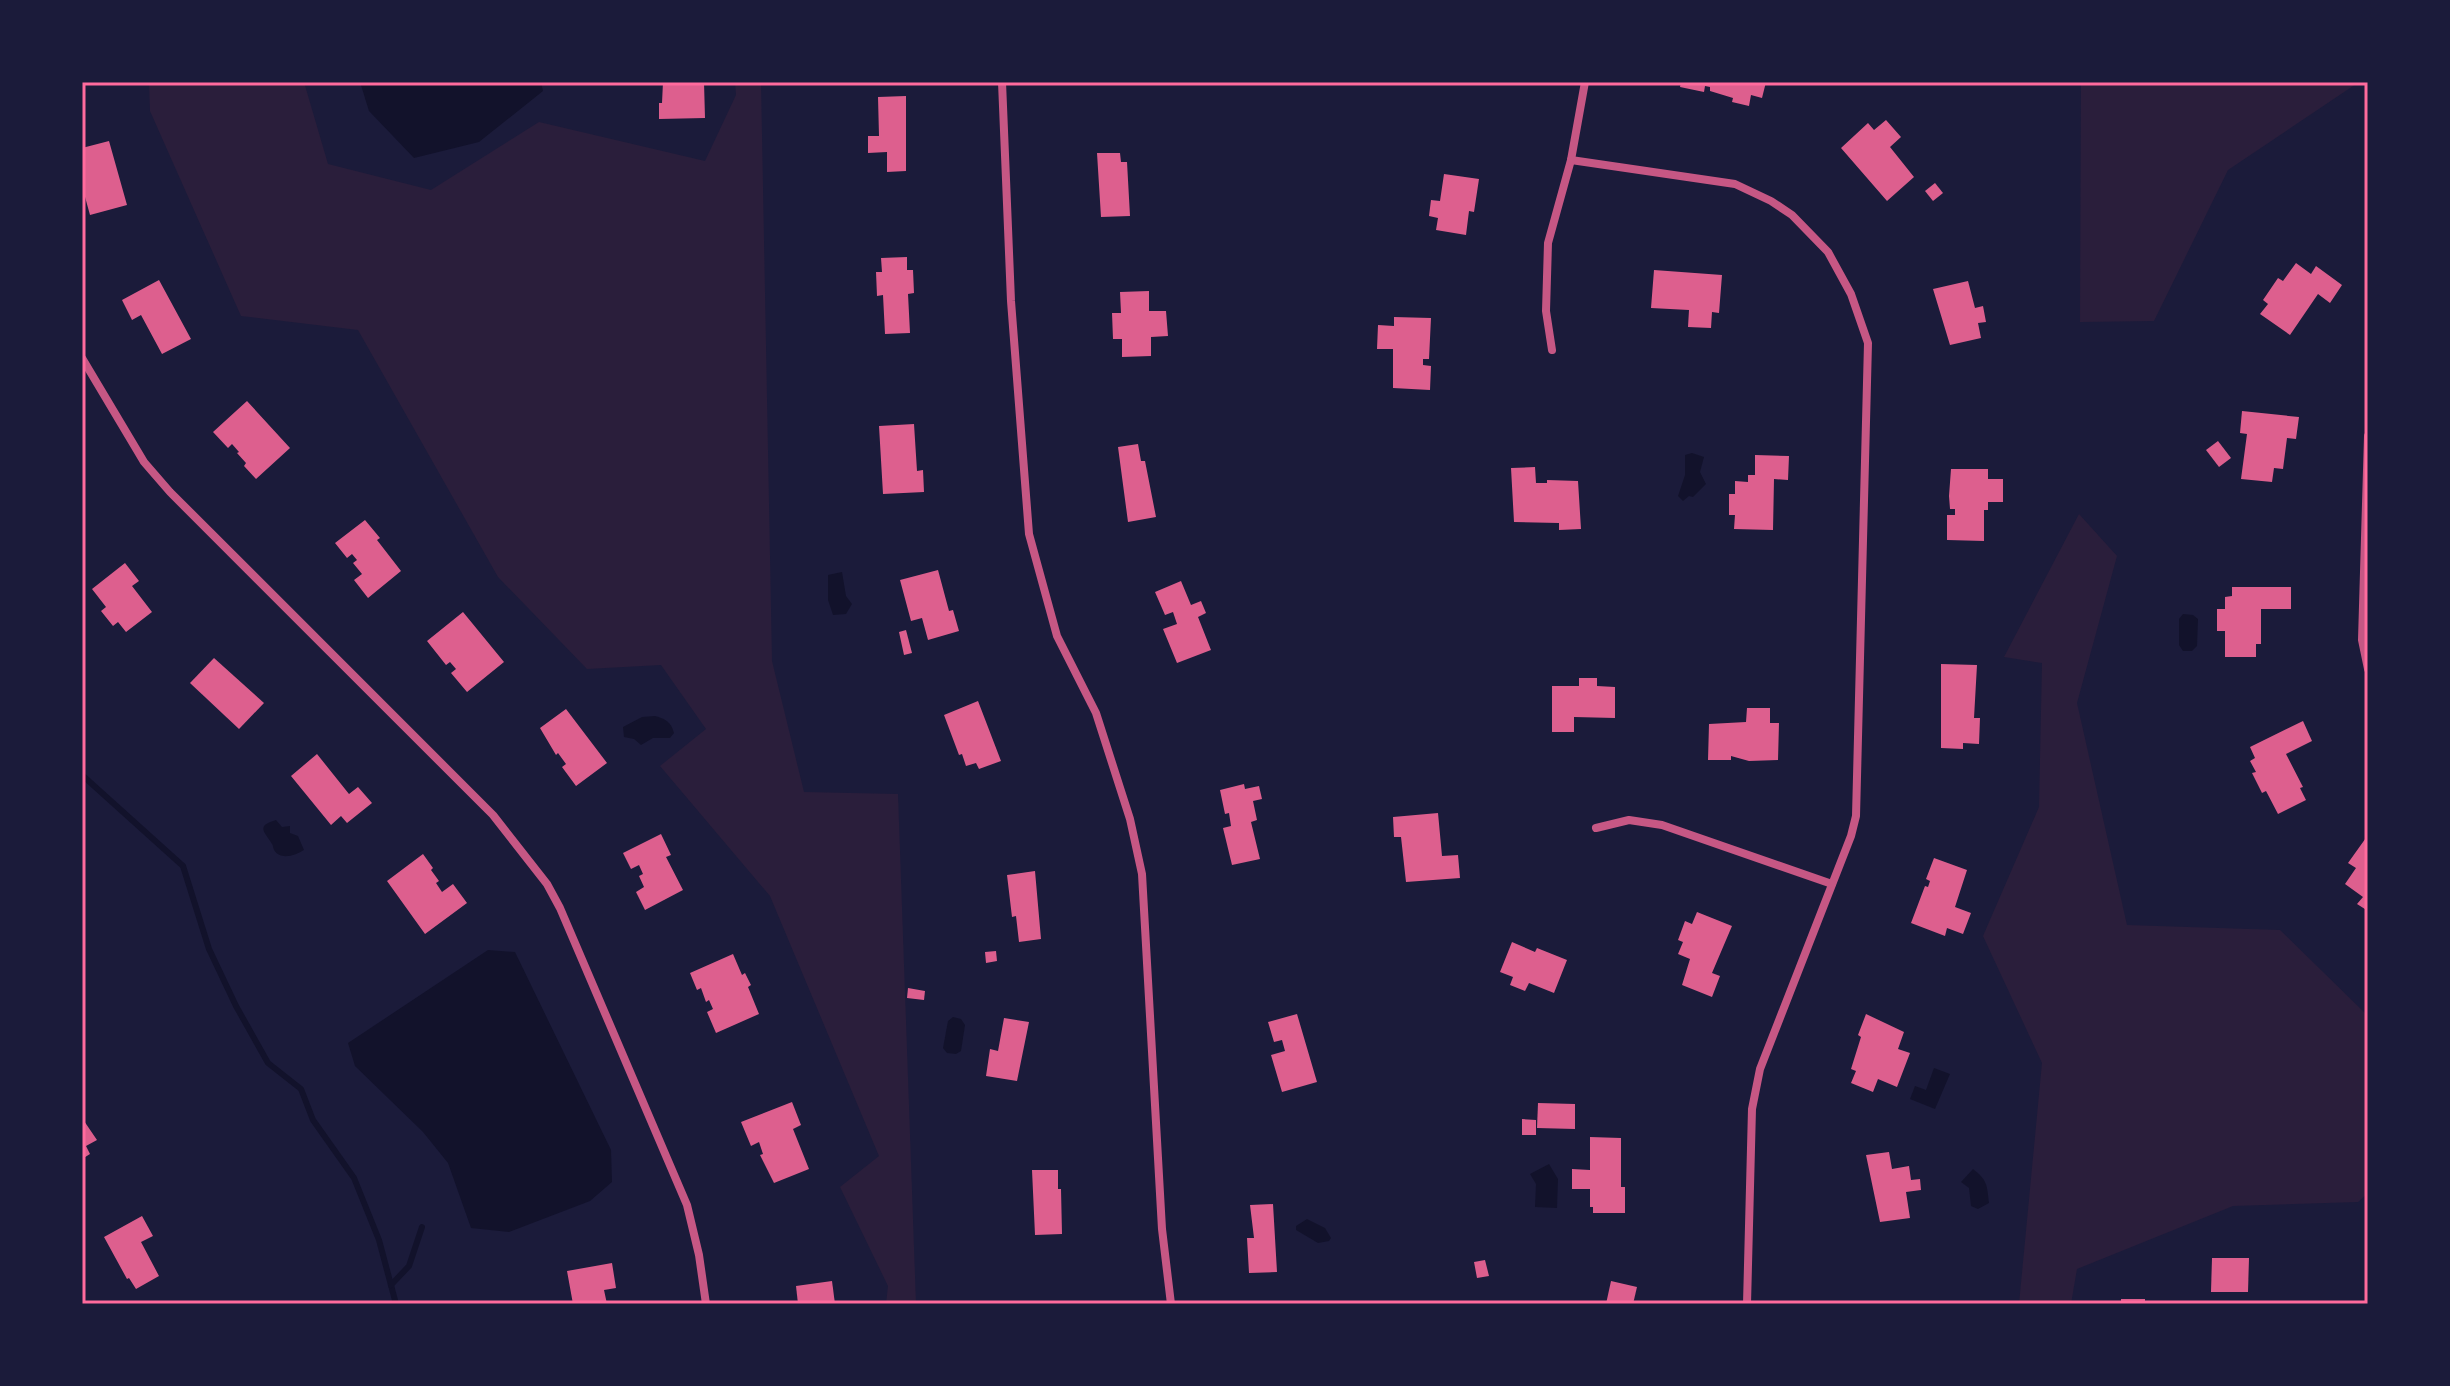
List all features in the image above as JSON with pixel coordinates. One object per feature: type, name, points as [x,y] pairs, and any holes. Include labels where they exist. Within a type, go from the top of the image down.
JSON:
[{"type":"street","points":[[1002,82],[1011,301],[1029,534],[1057,636],[1096,713],[1130,819],[1142,874],[1162,1229],[1171,1304]]},
{"type":"street","points":[[1552,350],[1546,311],[1548,243],[1571,160],[1585,82]]},
{"type":"street","points":[[1571,160],[1735,184],[1771,201],[1792,215],[1828,252],[1851,294],[1868,343],[1856,816],[1851,836],[1760,1069],[1752,1109],[1747,1304]]},
{"type":"street","points":[[82,358],[144,462],[170,492],[493,815],[547,884],[687,1205],[706,1304]]},
{"type":"street","points":[[2368,436],[2362,640],[2368,669]]},
{"type":"street","points":[[1596,828],[1629,820],[1662,825],[1832,884]]},
{"type":"shaded area","points":[[149,82],[304,82],[328,164],[431,190],[539,122],[705,161],[736,95],[735,82],[761,82],[772,661],[804,792],[898,794],[916,1304],[886,1304],[888,1286],[840,1187],[879,1156],[770,896],[660,766],[706,729],[661,665],[587,669],[498,577],[358,330],[241,316],[150,111]]},
{"type":"shaded area","points":[[360,82],[541,82],[543,91],[479,142],[414,158],[369,111]]},
{"type":"shaded area","points":[[2081,82],[2359,82],[2228,170],[2154,321],[2080,322]]},
{"type":"shaded area","points":[[1692,453],[1704,457],[1700,472],[1706,484],[1693,497],[1689,496],[1683,501],[1678,496],[1685,475],[1685,455]]},
{"type":"shaded area","points":[[2079,514],[2117,556],[2077,703],[2127,925],[2280,930],[2368,1016],[2368,1193],[2358,1202],[2233,1206],[2077,1269],[2071,1304],[2019,1304],[2042,1063],[1983,936],[2039,807],[2042,663],[2004,657]]},
{"type":"shaded area","points":[[842,572],[846,596],[852,604],[846,614],[833,615],[828,600],[828,575]]},
{"type":"shaded area","points":[[2183,614],[2198,619],[2197,646],[2192,651],[2183,651],[2179,645],[2179,619]]},
{"type":"shaded area","points":[[655,716],[671,726],[674,733],[670,738],[653,738],[641,745],[634,739],[624,737],[623,727],[642,717]]},
{"type":"shaded area","points":[[276,820],[282,827],[290,826],[290,833],[298,836],[304,850],[289,856],[274,850],[264,827]]},
{"type":"shaded area","points":[[488,950],[515,952],[611,1150],[612,1182],[590,1201],[509,1232],[471,1228],[448,1163],[423,1132],[355,1066],[348,1043]]},
{"type":"shaded area","points":[[953,1017],[961,1019],[965,1025],[961,1051],[956,1054],[947,1053],[943,1048],[948,1021]]},
{"type":"shaded area","points":[[1934,1068],[1950,1074],[1935,1109],[1910,1099],[1915,1086],[1926,1090]]},
{"type":"shaded area","points":[[1549,1164],[1558,1179],[1557,1208],[1535,1207],[1536,1184],[1530,1174]]},
{"type":"shaded area","points":[[1973,1169],[1984,1180],[1989,1203],[1978,1209],[1971,1206],[1969,1188],[1961,1182]]},
{"type":"shaded area","points":[[1307,1219],[1325,1228],[1331,1238],[1329,1241],[1318,1243],[1296,1230],[1296,1226]]},
{"type":"building","points":[[663,82],[704,82],[705,118],[659,119]]},
{"type":"building","points":[[1681,82],[1766,82],[1762,98],[1751,95],[1749,106],[1732,102],[1733,98],[1710,91],[1710,87],[1705,86],[1704,92],[1680,87]]},
{"type":"building","points":[[906,96],[906,171],[887,172],[887,152],[868,153],[868,136],[879,136],[878,97]]},
{"type":"building","points":[[1886,120],[1901,137],[1890,147],[1914,177],[1887,201],[1841,148],[1868,123],[1874,130]]},
{"type":"building","points":[[109,141],[127,205],[90,215],[82,186],[82,148]]},
{"type":"building","points":[[1097,153],[1120,153],[1121,162],[1127,162],[1130,216],[1101,217]]},
{"type":"building","points":[[1444,174],[1479,179],[1474,212],[1469,211],[1466,235],[1436,230],[1438,218],[1429,216],[1431,200],[1440,201]]},
{"type":"building","points":[[1935,183],[1943,193],[1933,201],[1925,191]]},
{"type":"building","points":[[907,257],[907,270],[913,270],[914,293],[908,294],[910,333],[885,334],[883,295],[877,296],[876,272],[882,272],[881,258]]},
{"type":"building","points":[[2296,263],[2311,274],[2316,266],[2342,285],[2330,303],[2318,294],[2290,335],[2260,314],[2268,304],[2263,300],[2278,278],[2283,281]]},
{"type":"building","points":[[1654,270],[1722,275],[1719,313],[1712,312],[1711,328],[1688,327],[1689,310],[1651,308]]},
{"type":"building","points":[[159,280],[191,339],[162,354],[141,315],[132,320],[122,300]]},
{"type":"building","points":[[1968,281],[1975,308],[1983,306],[1986,322],[1978,323],[1981,338],[1950,345],[1933,289]]},
{"type":"building","points":[[1149,291],[1149,311],[1166,311],[1168,336],[1151,337],[1151,356],[1122,357],[1122,339],[1113,339],[1112,313],[1121,313],[1120,292]]},
{"type":"building","points":[[1394,317],[1431,318],[1429,359],[1423,359],[1423,365],[1431,366],[1430,390],[1393,388],[1393,349],[1377,349],[1378,325],[1394,326]]},
{"type":"building","points":[[247,401],[290,448],[256,479],[244,466],[246,463],[232,444],[228,448],[213,432]]},
{"type":"building","points":[[2242,411],[2299,417],[2296,439],[2287,438],[2283,469],[2274,468],[2272,482],[2241,479],[2247,434],[2240,433]]},
{"type":"building","points":[[914,424],[917,471],[923,470],[924,492],[883,494],[879,426]]},
{"type":"building","points":[[2218,441],[2231,458],[2219,467],[2206,450]]},
{"type":"building","points":[[1138,444],[1141,461],[1145,461],[1156,517],[1128,522],[1118,447]]},
{"type":"building","points":[[1755,455],[1789,456],[1788,480],[1774,479],[1773,530],[1734,529],[1735,515],[1729,515],[1729,494],[1735,494],[1735,481],[1748,482],[1748,475],[1755,475]]},
{"type":"building","points":[[1535,467],[1536,483],[1547,483],[1547,480],[1578,481],[1581,529],[1559,530],[1559,523],[1514,522],[1511,468]]},
{"type":"building","points":[[1951,469],[1988,469],[1988,479],[2003,479],[2003,502],[1988,502],[1988,510],[1984,510],[1984,541],[1947,540],[1947,515],[1955,515],[1955,509],[1950,509]]},
{"type":"building","points":[[365,520],[401,571],[368,598],[354,580],[362,574],[353,563],[357,560],[352,554],[347,558],[335,543]]},
{"type":"building","points":[[125,563],[139,581],[132,586],[152,612],[126,632],[118,622],[113,626],[101,611],[106,607],[92,589]]},
{"type":"building","points":[[938,570],[949,611],[953,610],[959,631],[928,640],[922,618],[911,621],[900,580]]},
{"type":"building","points":[[1181,581],[1191,605],[1201,601],[1206,613],[1198,617],[1211,650],[1177,663],[1163,629],[1177,624],[1173,612],[1165,615],[1155,592]]},
{"type":"building","points":[[2232,587],[2291,587],[2291,609],[2261,609],[2261,644],[2256,644],[2256,657],[2225,657],[2225,631],[2217,631],[2217,609],[2225,609],[2225,597],[2232,596]]},
{"type":"building","points":[[463,612],[504,662],[467,692],[451,673],[456,669],[450,662],[446,665],[427,641]]},
{"type":"building","points":[[906,630],[912,653],[904,655],[899,632]]},
{"type":"building","points":[[214,658],[264,703],[239,729],[190,683]]},
{"type":"building","points":[[1941,664],[1977,665],[1974,718],[1980,718],[1979,744],[1963,743],[1963,749],[1941,748]]},
{"type":"building","points":[[1579,678],[1597,678],[1597,686],[1615,687],[1615,718],[1574,717],[1574,732],[1552,732],[1552,686],[1579,686]]},
{"type":"building","points":[[978,701],[1001,761],[979,769],[976,763],[966,766],[944,715]]},
{"type":"building","points":[[1747,708],[1770,708],[1770,723],[1779,723],[1778,760],[1749,761],[1731,756],[1731,760],[1708,760],[1709,724],[1746,722]]},
{"type":"building","points":[[566,709],[607,763],[576,786],[562,767],[566,764],[558,753],[556,755],[540,728]]},
{"type":"building","points":[[2303,721],[2312,741],[2286,754],[2303,787],[2300,788],[2306,800],[2278,814],[2252,773],[2256,772],[2250,761],[2255,758],[2250,747]]},
{"type":"building","points":[[317,754],[349,794],[358,787],[372,803],[347,823],[341,816],[331,825],[291,776]]},
{"type":"building","points":[[1244,784],[1245,789],[1259,786],[1262,799],[1253,801],[1257,820],[1251,822],[1260,859],[1232,865],[1223,828],[1231,826],[1229,813],[1225,814],[1220,790]]},
{"type":"building","points":[[1438,813],[1442,856],[1458,855],[1460,878],[1406,882],[1401,837],[1394,837],[1393,817]]},
{"type":"building","points":[[661,834],[671,855],[666,857],[683,890],[645,910],[636,892],[644,887],[639,876],[643,874],[639,865],[631,869],[623,853]]},
{"type":"building","points":[[2368,835],[2368,911],[2357,904],[2363,897],[2345,884],[2356,868],[2348,863]]},
{"type":"building","points":[[423,854],[433,868],[431,870],[442,892],[453,884],[467,903],[425,934],[387,881]]},
{"type":"building","points":[[1934,858],[1967,870],[1955,907],[1971,913],[1963,934],[1947,928],[1945,936],[1911,923],[1925,886],[1928,887],[1930,881],[1926,879]]},
{"type":"building","points":[[1035,871],[1041,939],[1019,942],[1016,916],[1012,917],[1007,875]]},
{"type":"building","points":[[1697,912],[1732,926],[1712,973],[1720,976],[1712,997],[1682,985],[1690,959],[1678,954],[1683,942],[1678,940],[1685,921],[1692,924]]},
{"type":"building","points":[[1512,942],[1567,960],[1554,993],[1529,983],[1525,991],[1510,985],[1513,977],[1500,972]]},
{"type":"building","points":[[996,951],[997,961],[986,963],[985,952]]},
{"type":"building","points":[[733,954],[742,975],[745,973],[751,985],[748,987],[759,1014],[716,1033],[707,1012],[713,1009],[709,1000],[706,1002],[701,988],[697,990],[690,973]]},
{"type":"building","points":[[908,988],[925,991],[924,1000],[907,998]]},
{"type":"building","points":[[1297,1014],[1317,1082],[1282,1092],[1271,1055],[1285,1051],[1282,1040],[1274,1042],[1268,1022]]},
{"type":"building","points":[[1866,1014],[1904,1032],[1898,1049],[1910,1053],[1897,1087],[1878,1079],[1873,1092],[1851,1083],[1856,1071],[1851,1069],[1861,1037],[1858,1035]]},
{"type":"building","points":[[1004,1018],[1029,1022],[1017,1081],[986,1076],[990,1049],[998,1051]]},
{"type":"building","points":[[792,1102],[801,1125],[793,1129],[809,1169],[774,1183],[760,1155],[763,1154],[759,1142],[751,1146],[741,1122]]},
{"type":"building","points":[[1538,1103],[1575,1104],[1575,1129],[1537,1128]]},
{"type":"building","points":[[82,1118],[97,1140],[86,1146],[90,1154],[82,1159]]},
{"type":"building","points":[[1522,1119],[1536,1120],[1536,1135],[1522,1135]]},
{"type":"building","points":[[1590,1137],[1621,1138],[1621,1187],[1625,1187],[1625,1213],[1593,1213],[1590,1189],[1572,1189],[1572,1169],[1590,1170]]},
{"type":"building","points":[[1889,1152],[1892,1169],[1909,1166],[1911,1180],[1920,1179],[1921,1190],[1906,1192],[1910,1218],[1880,1222],[1866,1155]]},
{"type":"building","points":[[1032,1170],[1058,1170],[1062,1234],[1035,1235]]},
{"type":"building","points":[[1273,1204],[1277,1272],[1249,1273],[1247,1238],[1254,1238],[1250,1205]]},
{"type":"building","points":[[142,1216],[153,1236],[141,1242],[159,1276],[136,1289],[127,1279],[104,1237]]},
{"type":"building","points":[[2212,1258],[2249,1258],[2248,1292],[2211,1292]]},
{"type":"building","points":[[1485,1260],[1489,1276],[1477,1278],[1474,1262]]},
{"type":"building","points":[[612,1263],[616,1288],[604,1290],[607,1304],[573,1304],[567,1271]]},
{"type":"building","points":[[832,1281],[835,1304],[798,1304],[796,1286]]},
{"type":"building","points":[[1611,1281],[1637,1287],[1633,1304],[1606,1304]]},
{"type":"building","points":[[2121,1299],[2145,1299],[2145,1304],[2121,1304]]},
{"type":"waterway","points":[[82,775],[183,866],[209,949],[236,1006],[268,1063],[301,1089],[313,1120],[354,1178],[379,1240],[396,1304]]},
{"type":"waterway","points":[[391,1285],[409,1266],[422,1227]]}]
